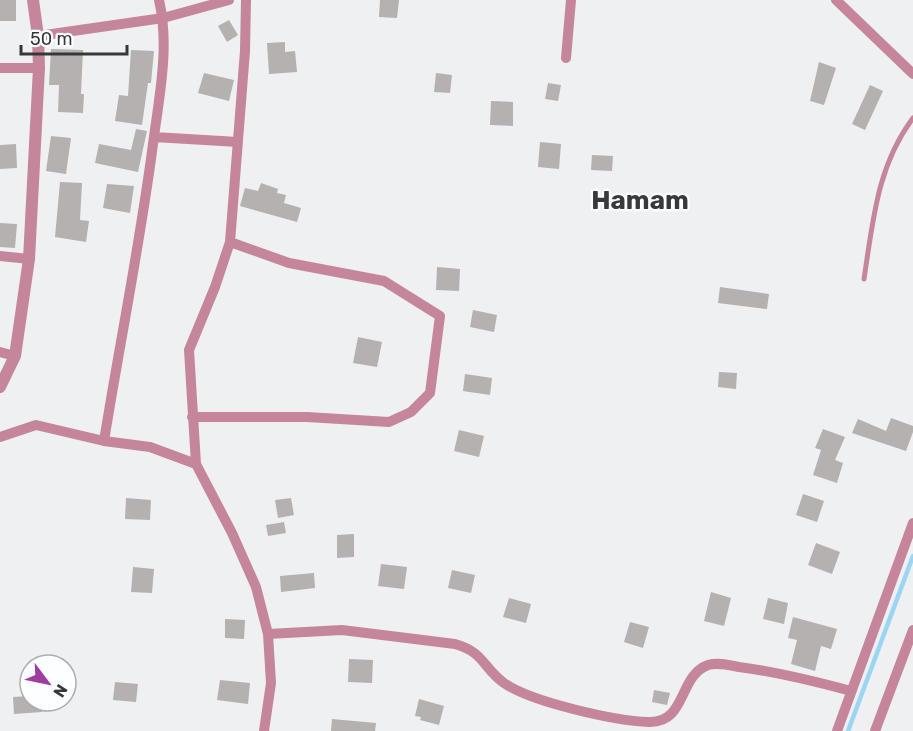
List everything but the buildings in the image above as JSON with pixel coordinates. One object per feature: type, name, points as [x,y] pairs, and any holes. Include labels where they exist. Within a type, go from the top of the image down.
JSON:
[{"type":"street","points":[[0,387],[15,356],[29,259],[39,68],[38,36],[33,0]]},
{"type":"street","points":[[104,441],[154,137],[164,62],[163,18],[159,0]]},
{"type":"street","points":[[38,36],[163,18],[229,0]]},
{"type":"street","points":[[246,0],[246,51],[230,242],[215,287],[189,350],[196,464],[232,533],[256,586],[267,634],[271,683],[264,731]]},
{"type":"street","points":[[566,58],[571,0]]},
{"type":"street","points":[[836,0],[913,74]]},
{"type":"street","points":[[0,68],[39,68]]},
{"type":"street","points":[[154,137],[238,142]]},
{"type":"street","points":[[192,417],[307,417],[388,422],[411,411],[430,393],[440,316],[384,281],[289,263],[230,242]]},
{"type":"street","points":[[0,256],[29,259]]},
{"type":"street","points":[[0,352],[15,356]]},
{"type":"street","points":[[0,437],[36,425],[104,441],[150,447],[196,464]]},
{"type":"street","points":[[837,731],[913,523]]},
{"type":"street","points":[[267,634],[342,630],[464,646],[480,656],[497,677],[514,688],[573,708],[649,722],[663,720],[674,713],[693,676],[710,664],[776,671],[851,691]]},
{"type":"street","points":[[875,731],[913,630]]},
{"type":"lane","points":[[864,279],[879,188],[884,171],[899,138],[913,118]]},
{"type":"waterway","points":[[848,731],[913,556]]},
{"type":"district","name":"Hamam","points":[[640,200]]}]
